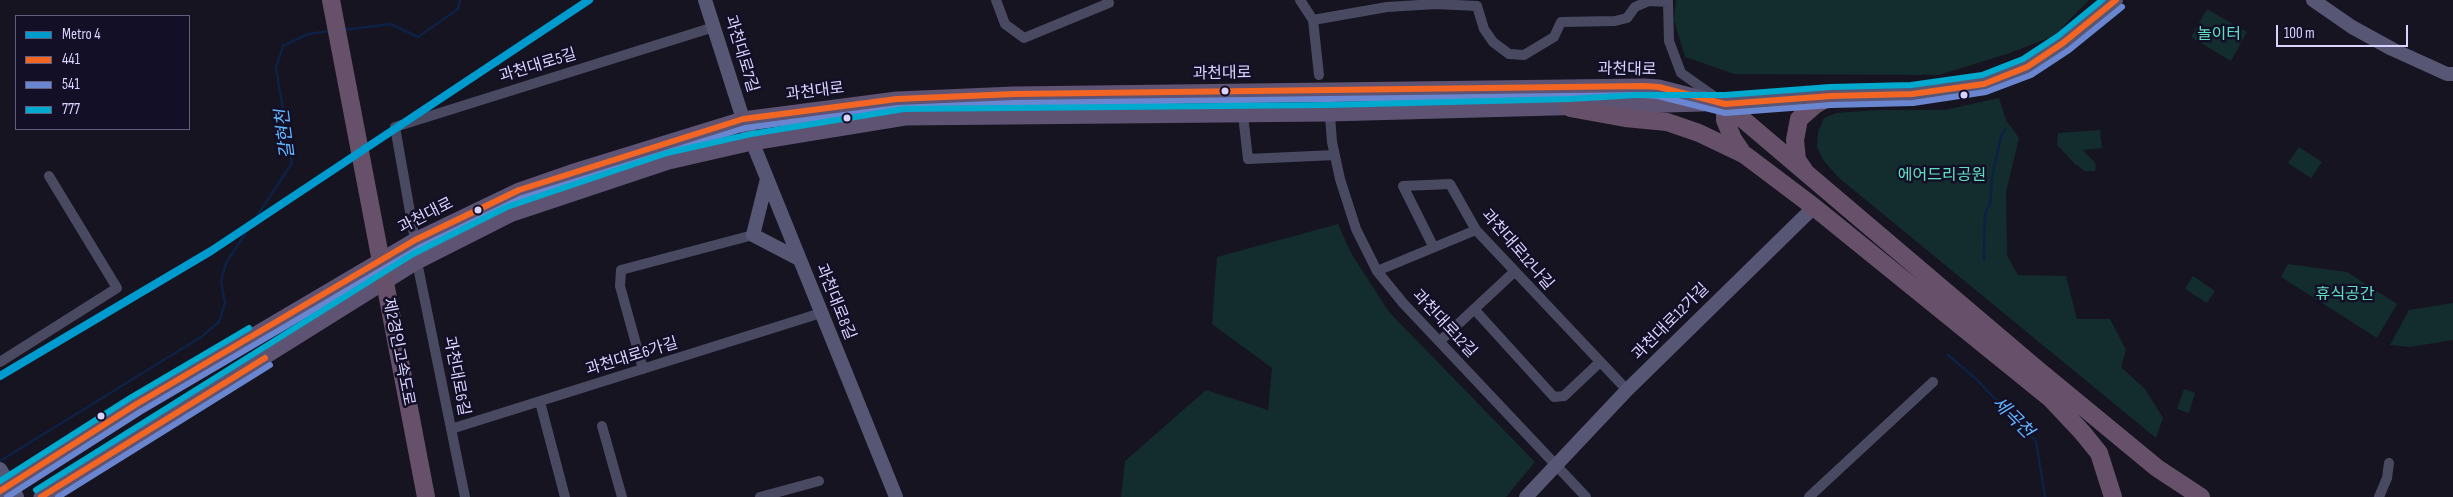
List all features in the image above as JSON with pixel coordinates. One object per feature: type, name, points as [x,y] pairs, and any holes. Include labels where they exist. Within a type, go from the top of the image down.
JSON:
[{"type":"highway","name":"제2경인고속도로","points":[[320,0],[415,497]]},
{"type":"highway","name":"제2경인고속도로","points":[[330,0],[426,497]]},
{"type":"highway","points":[[1808,174],[1797,160],[1795,140],[1799,119],[1815,105],[1831,96]]},
{"type":"highway","points":[[1725,104],[1725,120],[1733,139],[1745,155]]},
{"type":"highway","points":[[1725,104],[2037,369],[2158,468],[2201,497]]},
{"type":"highway","points":[[1570,108],[1625,118],[1667,122],[1699,133],[1745,155],[1814,207],[2051,399],[2082,432],[2099,454],[2113,497]]},
{"type":"main road","name":"과천대로","points":[[9,491],[136,405],[415,240],[519,190],[570,172],[743,119],[897,99],[1014,94],[1644,86],[1659,87],[1725,104]]},
{"type":"main road","points":[[1637,104],[1645,100],[1647,95],[1644,86]]},
{"type":"main road","points":[[41,497],[417,262],[510,215],[669,162],[752,143],[905,118],[1330,114],[1570,108],[1637,104],[1725,104]]},
{"type":"street","name":"과천대로7길","points":[[705,0],[743,119]]},
{"type":"street","points":[[996,0],[1005,24],[1024,38],[1109,3],[1107,0]]},
{"type":"street","points":[[1300,0],[1313,20],[1319,75]]},
{"type":"street","points":[[1313,20],[1388,7],[1480,3],[1484,29],[1493,42],[1509,54],[1524,55],[1554,37],[1561,22],[1615,21],[1627,18],[1635,7],[1649,0],[1668,1],[1669,41],[1681,73],[1725,104],[1831,96],[1912,94],[1984,84],[2028,67],[2064,43],[2116,0]]},
{"type":"street","points":[[2313,0],[2352,27],[2447,74],[2453,74]]},
{"type":"street","name":"과천대로5길","points":[[415,240],[395,127],[714,27]]},
{"type":"street","name":"과천대로12길","points":[[1328,90],[1332,142],[1340,179],[1356,229],[1377,271],[1403,303],[1586,497]]},
{"type":"street","points":[[1242,115],[1248,159],[1335,155]]},
{"type":"street","name":"과천대로8길","points":[[743,119],[896,497]]},
{"type":"street","points":[[0,362],[117,288],[49,176]]},
{"type":"street","points":[[753,235],[767,179]]},
{"type":"street","name":"과천대로12나길","points":[[1433,246],[1403,186],[1450,184],[1476,230],[1627,390]]},
{"type":"street","name":"과천대로12가길","points":[[1526,497],[1627,390],[1814,207]]},
{"type":"street","points":[[1377,271],[1433,246],[1476,230]]},
{"type":"street","points":[[643,369],[620,286],[621,270],[753,235],[799,259]]},
{"type":"street","name":"과천대로6길","points":[[417,262],[465,497]]},
{"type":"street","points":[[1440,341],[1514,272]]},
{"type":"street","points":[[1474,309],[1554,397],[1564,396],[1600,362]]},
{"type":"street","name":"과천대로6가길","points":[[451,429],[821,313]]},
{"type":"street","points":[[1810,497],[1934,382]]},
{"type":"street","points":[[540,402],[565,497]]},
{"type":"street","points":[[602,426],[622,497]]},
{"type":"street","points":[[2379,497],[2387,478],[2389,463]]},
{"type":"street","points":[[0,469],[9,491]]},
{"type":"street","points":[[760,497],[818,480]]},
{"type":"green space","points":[[1676,0],[2089,0],[2054,36],[2007,54],[1939,75],[1734,74],[1685,57],[1674,20]]},
{"type":"green space","name":"놀이터","points":[[2207,9],[2247,32],[2231,61],[2191,37]]},
{"type":"green space","name":"에어드리공원","points":[[1999,98],[2006,120],[2019,138],[2006,192],[2007,255],[2018,275],[2066,276],[2077,319],[2110,319],[2126,350],[2121,367],[2145,389],[2163,418],[2156,438],[1839,178],[1823,160],[1817,147],[1818,132],[1824,118],[1836,113],[1879,110],[1944,110]]},
{"type":"green space","points":[[2100,130],[2102,148],[2083,150],[2096,164],[2095,171],[2085,171],[2075,164],[2057,145],[2058,133]]},
{"type":"green space","points":[[2299,147],[2322,162],[2311,178],[2288,163]]},
{"type":"green space","points":[[1338,224],[1351,253],[1389,312],[1535,462],[1506,497],[1121,497],[1125,461],[1206,390],[1268,410],[1272,368],[1212,324],[1217,257]]},
{"type":"green space","name":"휴식공간","points":[[2288,264],[2347,272],[2397,304],[2377,338],[2281,277]]},
{"type":"green space","points":[[2193,276],[2215,291],[2207,303],[2185,289]]},
{"type":"green space","name":"휴식공간","points":[[2453,303],[2453,340],[2410,347],[2390,345],[2409,310]]},
{"type":"green space","points":[[2184,389],[2195,393],[2189,413],[2177,409]]},
{"type":"waterway","name":"갈현천","points":[[343,30],[391,24],[418,37],[458,9],[460,0]]},
{"type":"waterway","name":"갈현천","points":[[0,461],[201,337],[219,322],[225,303],[221,281],[226,263],[292,163],[276,68],[283,46],[308,34],[330,31]]},
{"type":"waterway","name":"세곡천","points":[[1984,260],[1985,213],[1990,204],[1992,177],[2001,137],[2005,129]]},
{"type":"waterway","name":"세곡천","points":[[1948,355],[1975,378],[2036,441],[2045,497]]},
{"type":"metro line","name":"4","points":[[0,376],[211,251],[589,0]]},
{"type":"transit line","name":"777","points":[[36,490],[413,254],[507,207],[667,153],[751,134],[904,109],[1329,105],[1570,99],[1637,95],[1725,95],[1830,87],[1911,85],[1982,75],[2023,59],[2058,36],[2102,0]]},
{"type":"transit line","name":"441","points":[[0,491],[135,405],[415,240],[519,190],[743,119],[897,99],[1014,94],[1644,86],[1659,87],[1725,104],[1831,96],[1912,94],[1984,84],[2027,67],[2063,43],[2116,0]]},
{"type":"transit line","name":"541","points":[[7,497],[140,412],[419,248],[522,198],[745,128],[898,108],[1014,103],[1644,95],[1658,96],[1725,113],[1831,105],[1913,103],[1986,92],[2031,75],[2069,50],[2122,7]]},
{"type":"transit line","name":"777","points":[[0,481],[130,398],[249,328]]},
{"type":"transit line","name":"441","points":[[41,497],[265,358]]},
{"type":"transit line","name":"541","points":[[58,497],[270,365]]}]
